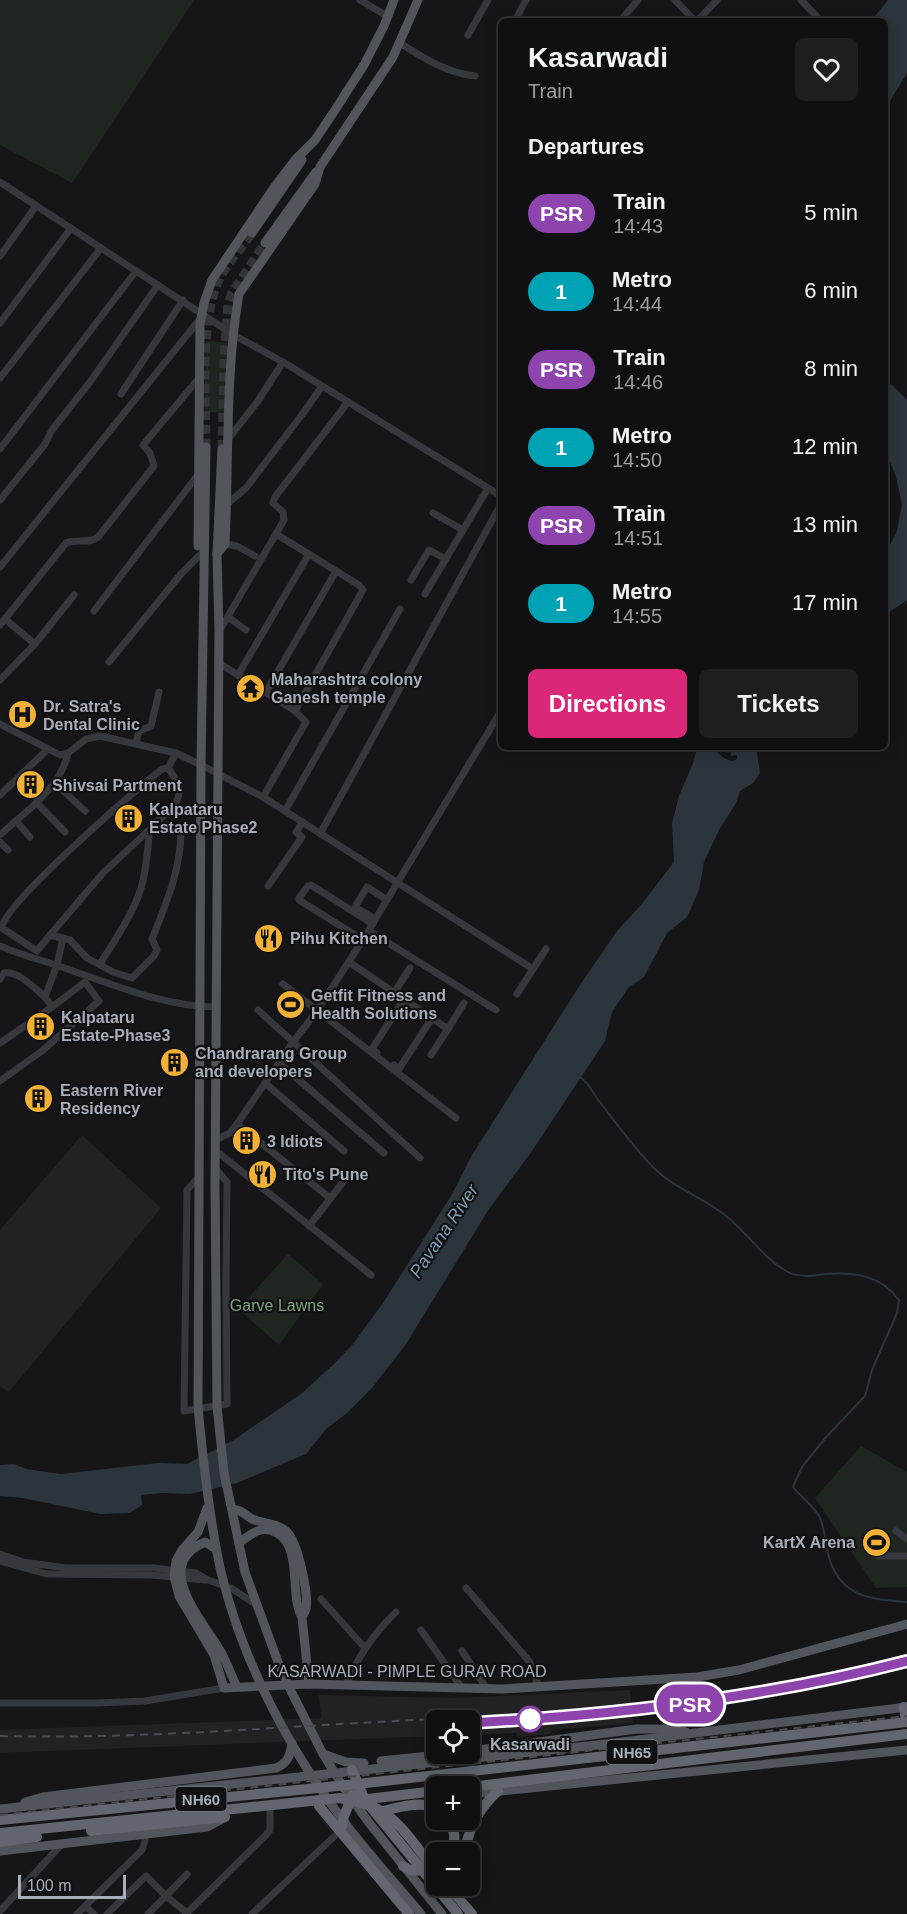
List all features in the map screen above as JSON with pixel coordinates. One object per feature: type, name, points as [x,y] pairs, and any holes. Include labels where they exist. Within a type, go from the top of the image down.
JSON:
[{"type":"highway","points":[[905,1707],[906,1722]]},
{"type":"highway","name":"NH65","points":[[358,1786],[371,1782],[906,1722]]},
{"type":"highway","name":"NH65","points":[[480,1786],[907,1734]]},
{"type":"highway","points":[[352,1770],[365,1800],[458,1914]]},
{"type":"highway","points":[[341,1830],[344,1816],[358,1786]]},
{"type":"highway","name":"NH60","points":[[1,1813],[358,1786]]},
{"type":"highway","points":[[466,1842],[477,1815],[485,1803],[498,1791]]},
{"type":"highway","points":[[365,1800],[426,1792]]},
{"type":"highway","points":[[0,1833],[340,1798],[374,1807],[387,1815],[426,1858]]},
{"type":"highway","points":[[381,1798],[391,1809]]},
{"type":"highway","name":"NH60","points":[[0,1842],[365,1800]]},
{"type":"highway","points":[[319,1806],[409,1914]]},
{"type":"highway","points":[[376,1813],[391,1809],[426,1806]]},
{"type":"highway","points":[[403,1866],[410,1870],[426,1871]]},
{"type":"highway","points":[[457,1896],[472,1914]]},
{"type":"highway","points":[[458,1896],[463,1914]]},
{"type":"main road","points":[[252,233],[364,65],[394,0]]},
{"type":"main road","points":[[265,243],[320,167],[393,57],[418,0]]},
{"type":"main road","points":[[204,551],[198,546],[197,476],[201,315],[212,280],[233,247],[289,168],[315,140]]},
{"type":"main road","points":[[217,555],[225,544],[234,335],[239,294],[315,184],[320,167]]},
{"type":"main road","points":[[206,447],[201,765],[198,1406],[208,1506],[222,1575],[241,1635],[261,1683],[292,1743],[348,1827],[422,1914]]},
{"type":"main road","points":[[222,449],[217,555],[219,663],[215,1168],[217,1406],[224,1473],[245,1572],[278,1662],[323,1754],[363,1815],[442,1914]]},
{"type":"main road","points":[[208,1506],[198,1532],[182,1550],[176,1561],[174,1576],[179,1596],[214,1655],[224,1688]]},
{"type":"main road","points":[[232,1509],[240,1510],[253,1519],[281,1527],[292,1538],[297,1548],[304,1581],[306,1608],[302,1617],[309,1684]]},
{"type":"main road","points":[[239,1543],[256,1530],[261,1529],[272,1530],[283,1537],[290,1551],[296,1585],[297,1610],[302,1617]]},
{"type":"main road","points":[[216,1549],[205,1542],[195,1546],[183,1563],[180,1576],[186,1595],[226,1663],[237,1687]]},
{"type":"main road","name":"KASARWADI - PIMPLE GURAV ROAD","points":[[224,1688],[309,1684],[487,1689],[720,1674],[907,1624]]},
{"type":"main road","points":[[1,1813],[352,1770],[905,1707]]},
{"type":"main road","points":[[480,1750],[637,1729],[675,1728],[691,1733]]},
{"type":"main road","points":[[1,1813],[43,1797],[276,1768],[285,1763],[292,1743]]},
{"type":"main road","points":[[480,1793],[907,1750]]},
{"type":"main road","points":[[323,1754],[359,1764],[426,1756]]},
{"type":"main road","points":[[381,1798],[426,1797]]},
{"type":"main road","points":[[0,1851],[207,1827],[226,1817]]},
{"type":"street","points":[[360,0],[387,16]]},
{"type":"street","points":[[468,35],[488,0]]},
{"type":"street","points":[[517,18],[526,0]]},
{"type":"street","points":[[623,18],[638,0]]},
{"type":"street","points":[[675,0],[693,18]]},
{"type":"street","points":[[699,18],[717,0]]},
{"type":"street","points":[[801,0],[818,18]]},
{"type":"street","points":[[400,43],[436,64],[475,76]]},
{"type":"street","points":[[0,182],[183,300],[201,315],[283,362],[498,494]]},
{"type":"street","points":[[0,256],[36,206]]},
{"type":"street","points":[[0,323],[71,228]]},
{"type":"street","points":[[0,378],[101,248]]},
{"type":"street","points":[[0,449],[136,271]]},
{"type":"street","points":[[0,500],[45,444],[52,430],[90,382],[158,285]]},
{"type":"street","points":[[121,394],[183,300]]},
{"type":"street","points":[[0,567],[201,315]]},
{"type":"street","points":[[229,438],[258,401],[283,362]]},
{"type":"street","points":[[35,644],[3,622],[66,543],[74,540],[92,541],[99,536],[154,466],[150,453],[143,445],[199,378]]},
{"type":"street","points":[[227,504],[246,488],[322,386]]},
{"type":"street","points":[[219,631],[285,516],[273,503],[275,497],[348,402]]},
{"type":"street","points":[[94,611],[197,476]]},
{"type":"street","points":[[425,594],[488,488]]},
{"type":"street","points":[[320,834],[498,509]]},
{"type":"street","points":[[433,513],[463,530]]},
{"type":"street","points":[[276,534],[359,585],[363,590],[363,594],[295,711]]},
{"type":"street","points":[[225,544],[237,546],[255,556]]},
{"type":"street","points":[[411,580],[429,550],[446,559]]},
{"type":"street","points":[[109,662],[181,574],[204,551]]},
{"type":"street","points":[[238,675],[309,554]]},
{"type":"street","points":[[266,692],[336,571]]},
{"type":"street","points":[[0,680],[35,644],[74,595]]},
{"type":"street","points":[[285,811],[400,609]]},
{"type":"street","points":[[228,617],[246,630]]},
{"type":"street","points":[[219,663],[304,718],[306,726],[262,797]]},
{"type":"street","points":[[136,743],[139,731],[151,726],[159,692]]},
{"type":"street","points":[[371,1275],[309,1226],[215,1145],[237,1124],[317,1011],[369,931],[498,716]]},
{"type":"street","points":[[0,724],[60,755],[68,753],[87,739],[100,736],[176,753],[262,797],[533,969]]},
{"type":"street","points":[[0,795],[48,749]]},
{"type":"street","points":[[0,836],[36,802],[63,772],[68,753]]},
{"type":"street","points":[[168,768],[176,753]]},
{"type":"street","points":[[168,768],[179,784],[180,791],[174,806],[103,873],[37,951],[2,928],[14,908],[102,819],[162,769],[168,768]]},
{"type":"street","points":[[54,782],[85,811]]},
{"type":"street","points":[[36,802],[65,832]]},
{"type":"street","points":[[16,821],[30,837]]},
{"type":"street","points":[[268,886],[302,837],[296,832],[303,822]]},
{"type":"street","points":[[50,935],[74,943],[87,958],[113,972],[132,978],[154,956],[157,950],[152,939],[172,890],[181,843],[181,831],[174,825],[151,827]]},
{"type":"street","points":[[100,963],[128,919],[139,895],[144,879],[151,827]]},
{"type":"street","points":[[0,842],[9,850]]},
{"type":"street","points":[[363,940],[299,898],[311,885],[374,922]]},
{"type":"street","points":[[374,922],[355,907],[356,903],[367,887],[387,900]]},
{"type":"street","points":[[369,931],[496,1010]]},
{"type":"street","points":[[45,997],[57,965],[63,938]]},
{"type":"street","points":[[0,946],[128,990],[176,1003],[216,1006]]},
{"type":"street","points":[[517,994],[546,950]]},
{"type":"street","points":[[349,962],[448,1029]]},
{"type":"street","points":[[394,993],[410,968]]},
{"type":"street","points":[[2,974],[12,973],[25,980],[45,997],[52,1007]]},
{"type":"street","points":[[0,1043],[85,982],[99,1001],[42,1052],[0,1081]]},
{"type":"street","points":[[283,984],[456,1118]]},
{"type":"street","points":[[404,999],[372,1049],[399,1069],[432,1018]]},
{"type":"street","points":[[431,1055],[464,1003]]},
{"type":"street","points":[[258,1010],[420,1158]]},
{"type":"street","points":[[279,1063],[384,1153]]},
{"type":"street","points":[[265,1083],[344,1151]]},
{"type":"street","points":[[237,1124],[330,1198]]},
{"type":"street","points":[[198,1178],[187,1190],[184,1411],[227,1404],[227,1182],[215,1168]]},
{"type":"street","points":[[309,1226],[350,1173]]},
{"type":"street","points":[[896,1531],[907,1539]]},
{"type":"street","points":[[0,1554],[44,1566],[154,1568],[196,1573],[231,1588],[260,1608],[268,1622],[283,1667],[292,1685]]},
{"type":"street","points":[[878,1556],[907,1556]]},
{"type":"street","points":[[0,1560],[47,1574],[151,1575],[208,1580]]},
{"type":"street","points":[[466,1588],[532,1666],[532,1675],[540,1687]]},
{"type":"street","points":[[321,1599],[365,1648]]},
{"type":"street","points":[[346,1685],[365,1648],[396,1612]]},
{"type":"street","points":[[421,1630],[462,1688]]},
{"type":"street","points":[[462,1651],[487,1689]]},
{"type":"street","points":[[0,1702],[145,1701],[224,1688]]},
{"type":"street","points":[[107,1914],[146,1876],[187,1914],[270,1830],[270,1812]]},
{"type":"street","points":[[252,1914],[341,1830]]},
{"type":"street","points":[[77,1914],[142,1850],[145,1834]]},
{"type":"street","points":[[0,1911],[62,1844]]},
{"type":"street","points":[[148,1914],[187,1874]]},
{"type":"street","points":[[85,1906],[94,1914]]},
{"type":"shaded area","points":[[82,1135],[161,1208],[9,1392],[0,1386],[0,1230]]},
{"type":"shaded area","points":[[630,1690],[633,1723],[552,1730],[551,1734],[517,1737],[516,1733],[480,1735],[480,1710],[426,1710],[426,1736],[0,1753],[0,1730],[321,1718],[319,1695],[455,1698]]},
{"type":"green space","points":[[0,0],[194,0],[72,183],[0,145]]},
{"type":"green space","points":[[206,341],[233,343],[228,413],[204,412]]},
{"type":"green space","name":"Garve Lawns","points":[[288,1254],[323,1284],[279,1345],[238,1309]]},
{"type":"green space","name":"KartX Arena","points":[[861,1446],[907,1472],[907,1587],[876,1588],[815,1498]]},
{"type":"water","points":[[888,0],[907,0],[907,73],[888,104],[888,18],[873,18]]},
{"type":"water","points":[[888,383],[907,400],[907,600],[888,613],[888,548],[897,531],[902,504],[896,477],[888,457]]},
{"type":"water","name":"Pavana River","points":[[717,750],[722,757],[733,761],[737,759],[737,755],[731,756],[730,750],[756,750],[760,773],[753,783],[740,791],[736,803],[719,830],[704,862],[699,890],[687,917],[667,933],[644,977],[629,987],[612,1012],[605,1041],[532,1151],[489,1209],[406,1344],[372,1388],[347,1413],[326,1429],[306,1454],[237,1483],[190,1494],[141,1495],[142,1505],[130,1513],[100,1514],[23,1498],[0,1496],[0,1465],[14,1464],[26,1469],[61,1474],[158,1463],[187,1464],[232,1441],[301,1394],[353,1344],[383,1303],[451,1196],[472,1155],[578,988],[617,931],[641,905],[674,862],[672,823],[679,796],[696,752]]},
{"type":"waterway","points":[[580,1077],[589,1085],[644,1158],[659,1173],[726,1216],[777,1265],[801,1276],[847,1274],[866,1277],[884,1285],[899,1300],[897,1313],[872,1370],[865,1396],[827,1436],[802,1467],[793,1487],[820,1518],[828,1554],[840,1579],[857,1593],[868,1597],[907,1602]]},
{"type":"tunnel","points":[[206,447],[206,337],[213,295],[227,266],[252,233]]},
{"type":"tunnel","points":[[222,449],[228,303],[232,293],[265,243]]},
{"type":"railway","points":[[0,1736],[178,1733],[601,1708],[767,1686],[907,1655]]},
{"type":"railway","points":[[0,1815],[907,1716]]},
{"type":"train","name":"PSR","points":[[480,1722],[610,1713],[681,1705],[754,1694],[907,1661]]},
{"type":"place","name":"Maharashtra colony Ganesh temple","points":[[250,688]]},
{"type":"place","name":"Dr. Satra's Dental Clinic","points":[[22,715]]},
{"type":"place","name":"Shivsai Partment","points":[[31,785]]},
{"type":"place","name":"Kalpataru Estate Phase2","points":[[128,818]]},
{"type":"place","name":"Pihu Kitchen","points":[[269,938]]},
{"type":"place","name":"Getfit Fitness and Health Solutions","points":[[290,1004]]},
{"type":"place","name":"Kalpataru Estate-Phase3","points":[[40,1026]]},
{"type":"place","name":"Chandrarang Group and developers","points":[[174,1062]]},
{"type":"place","name":"Eastern River Residency","points":[[39,1099]]},
{"type":"place","name":"3 Idiots","points":[[246,1141]]},
{"type":"place","name":"Tito's Pune","points":[[262,1174]]},
{"type":"place","name":"KartX Arena","points":[[876,1542]]},
{"type":"place","name":"Kasarwadi","points":[[530,1719]]}]
